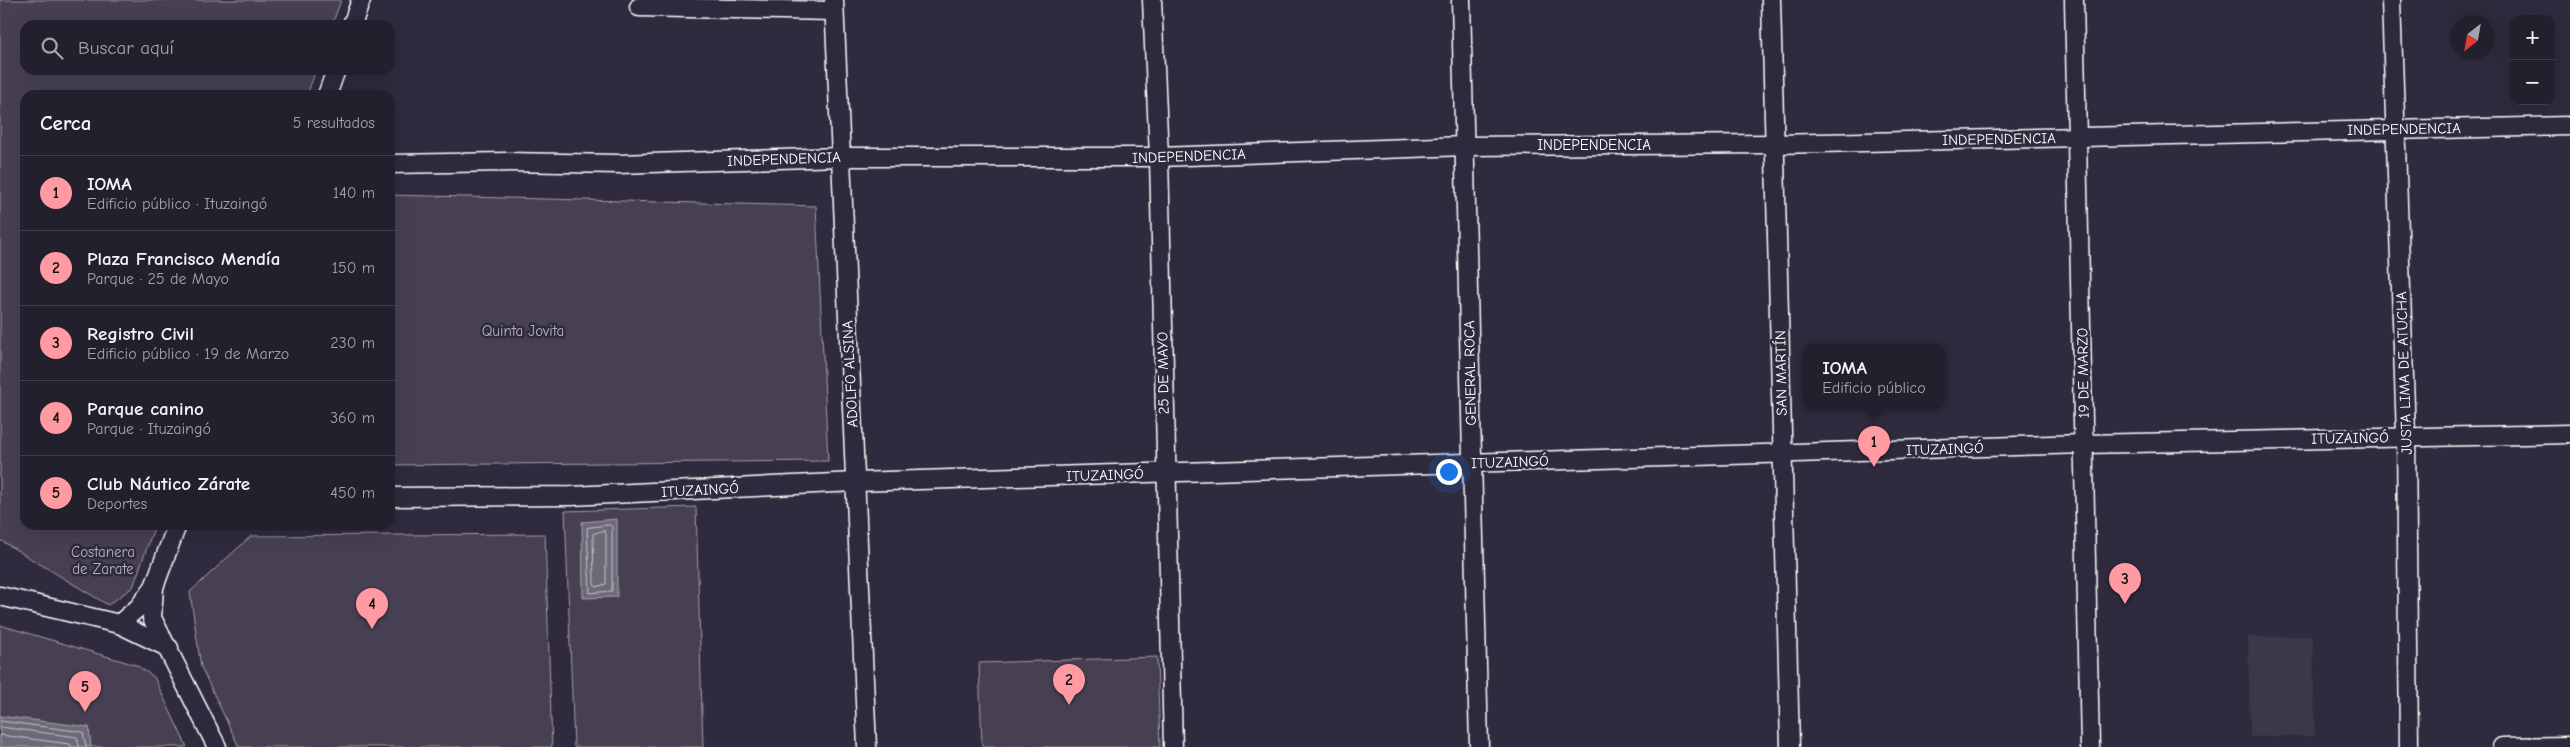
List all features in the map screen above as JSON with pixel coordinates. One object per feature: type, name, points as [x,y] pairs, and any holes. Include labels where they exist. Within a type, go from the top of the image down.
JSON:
[{"type":"street","points":[[354,20],[361,0]]},
{"type":"street","name":"25 DE MAYO","points":[[1152,0],[1159,158],[1164,473],[1173,747]]},
{"type":"street","name":"GENERAL ROCA","points":[[1461,0],[1479,747]]},
{"type":"street","name":"SAN MARTÍN","points":[[1771,0],[1790,747]]},
{"type":"street","name":"19 DE MARZO","points":[[2074,0],[2090,747]]},
{"type":"street","name":"JUSTA LIMA DE ATUCHA","points":[[2391,0],[2406,436],[2409,747]]},
{"type":"street","points":[[638,7],[834,6]]},
{"type":"street","name":"ADOLFO ALSINA","points":[[834,6],[867,747]]},
{"type":"street","points":[[330,90],[334,75]]},
{"type":"street","name":"INDEPENDENCIA","points":[[395,164],[506,162],[618,164],[840,157],[1159,158],[1465,146],[1775,144],[2570,126]]},
{"type":"street","name":"ITUZAINGÓ","points":[[395,497],[571,496],[855,482],[2084,444],[2570,434]]},
{"type":"street","points":[[119,624],[139,607],[154,587],[175,530]]},
{"type":"street","points":[[154,587],[152,618],[169,648],[217,747]]},
{"type":"street","points":[[0,596],[119,624],[169,648]]},
{"type":"street","points":[[2502,747],[2570,746]]},
{"type":"shaded area","points":[[2313,636],[2315,736],[2250,737],[2248,637]]},
{"type":"green space","name":"Costanera de Zarate","points":[[0,0],[341,0],[334,20],[20,20],[20,75],[314,75],[309,90],[20,90],[20,530],[153,530],[133,587],[108,605],[0,540]]},
{"type":"green space","name":"Quinta Jovita","points":[[395,195],[816,206],[828,461],[395,465]]},
{"type":"green space","points":[[696,507],[703,747],[574,747],[565,511]]},
{"type":"green space","points":[[545,534],[552,747],[239,747],[201,667],[190,592],[251,536]]},
{"type":"green space","points":[[0,625],[136,665],[154,677],[187,747],[0,747]]},
{"type":"green space","points":[[1157,657],[1160,747],[982,747],[979,663]]},
{"type":"water","points":[[617,519],[617,597],[583,598],[582,522]]},
{"type":"water","points":[[0,716],[89,727],[91,747],[0,747]]},
{"type":"place","name":"IOMA","points":[[1874,467]]},
{"type":"place","name":"Registro Civil","points":[[2125,604]]},
{"type":"place","name":"Parque canino","points":[[372,629]]},
{"type":"place","name":"Plaza Francisco Mendía","points":[[1069,705]]},
{"type":"place","name":"Club Náutico Zárate","points":[[85,712]]}]
